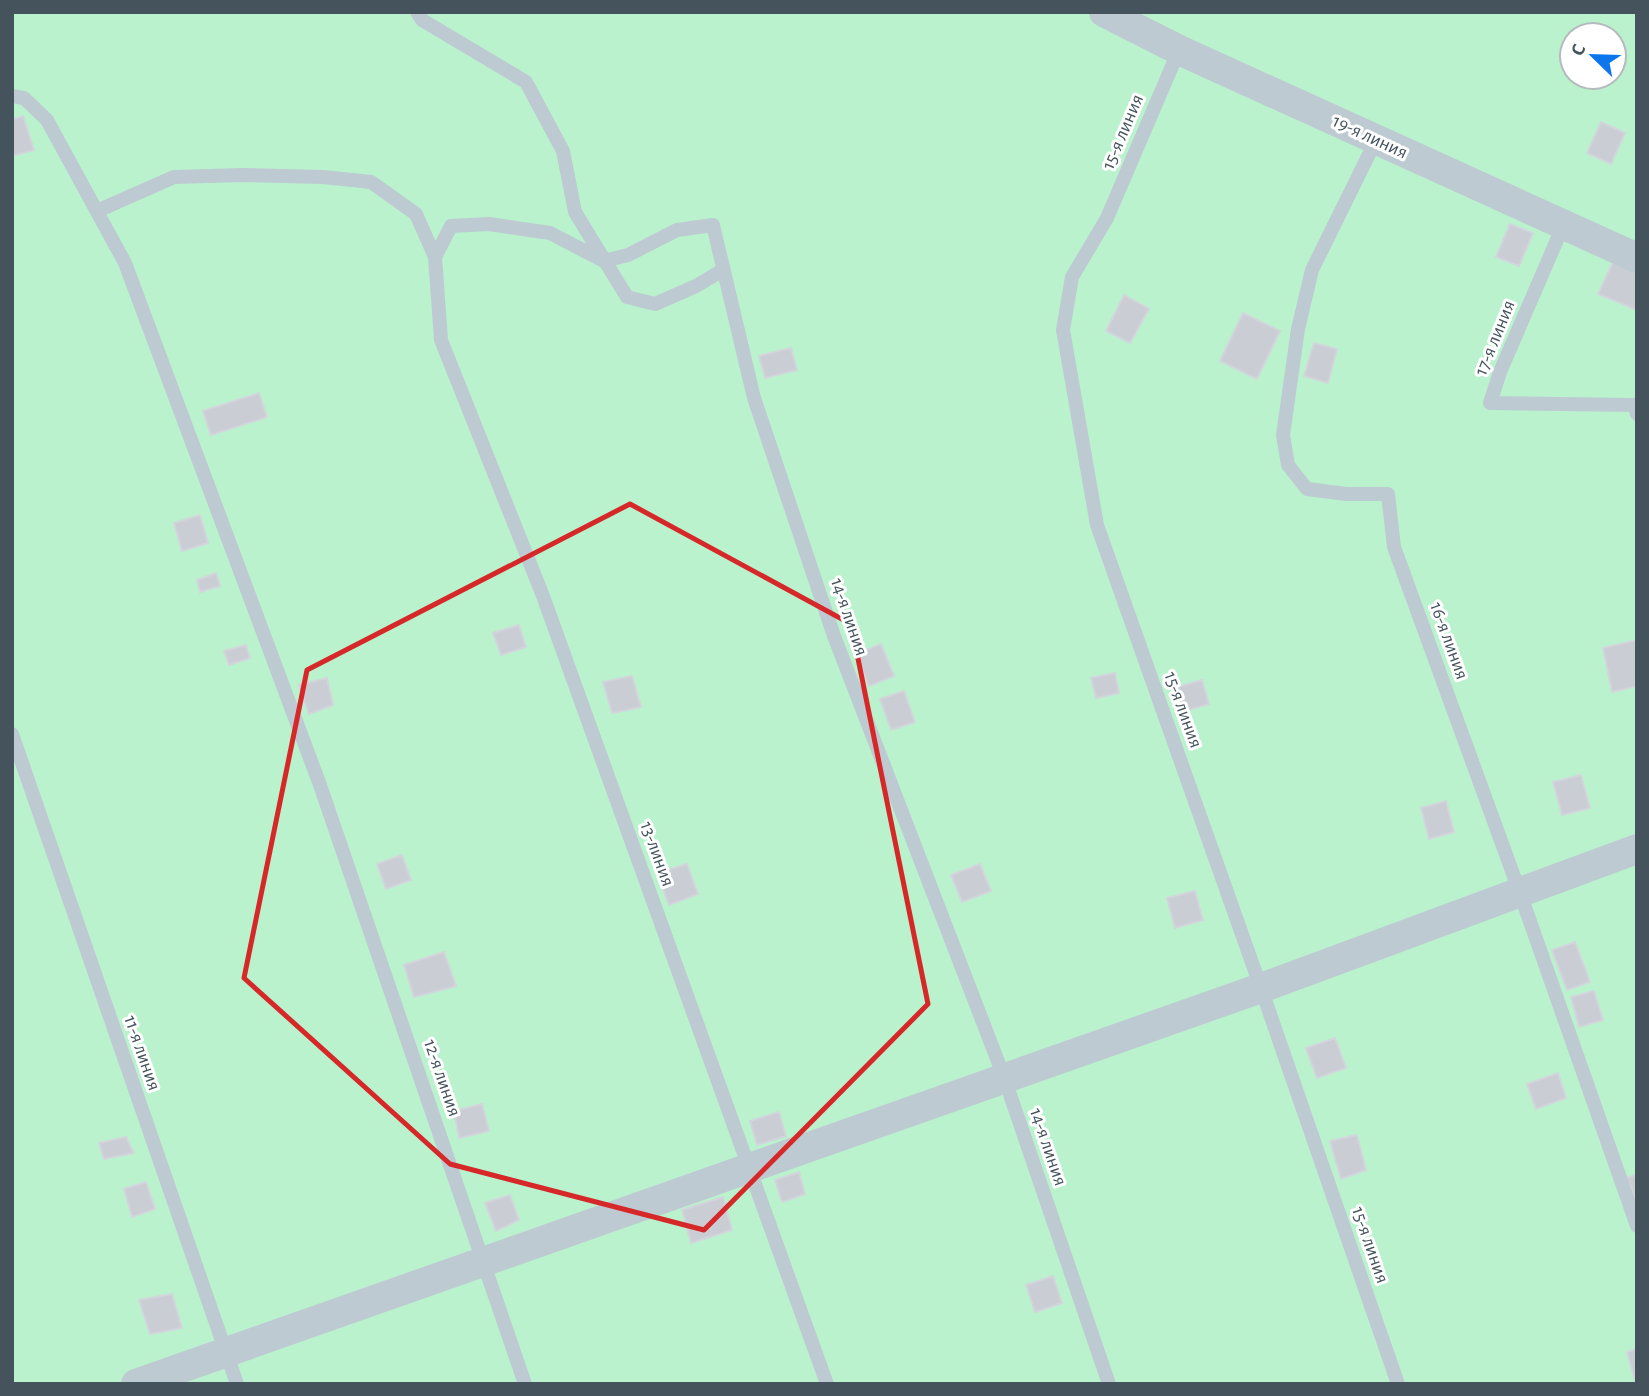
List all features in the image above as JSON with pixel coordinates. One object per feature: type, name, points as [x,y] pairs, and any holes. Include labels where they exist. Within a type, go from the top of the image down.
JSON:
[{"type":"street","name":"19-я линия","points":[[1104,12],[1179,50],[1637,258]]},
{"type":"street","points":[[136,1384],[1261,988],[1637,849]]},
{"type":"lane","points":[[416,12],[422,20],[526,82],[563,151],[575,212],[627,297],[655,304],[696,286],[723,270]]},
{"type":"lane","name":"15-я линия","points":[[1179,50],[1107,218],[1072,277],[1063,331],[1097,525],[1398,1384]]},
{"type":"lane","name":"12-я линия","points":[[12,96],[24,98],[47,120],[125,262],[320,785],[525,1384]]},
{"type":"lane","name":"16-я линия","points":[[1376,140],[1312,270],[1297,328],[1283,435],[1288,465],[1307,489],[1347,494],[1388,494],[1394,547],[1637,1226]]},
{"type":"lane","points":[[97,211],[174,177],[323,177],[371,182],[415,214],[435,257]]},
{"type":"lane","points":[[435,257],[451,226],[489,224],[550,233],[604,261]]},
{"type":"lane","name":"14-я линия","points":[[604,261],[628,254],[677,230],[713,225],[754,398],[834,636],[1004,1077],[1109,1384]]},
{"type":"lane","name":"17-я линия","points":[[1563,226],[1500,372],[1490,402],[1634,405],[1637,414]]},
{"type":"lane","name":"13-линия","points":[[435,257],[441,340],[543,596],[827,1384]]},
{"type":"lane","name":"11-я линия","points":[[12,734],[237,1384]]},
{"type":"highlighted area","points":[[630,504],[851,624],[928,1004],[704,1230],[450,1164],[244,978],[307,670]]},
{"type":"green space","points":[[12,12],[1637,12],[1637,1384],[12,1384]]},
{"type":"building","points":[[23,116],[34,150],[12,156],[12,120]]},
{"type":"building","points":[[1601,122],[1625,133],[1611,164],[1587,153]]},
{"type":"building","points":[[1510,224],[1533,233],[1519,266],[1496,257]]},
{"type":"building","points":[[1614,260],[1637,270],[1637,310],[1598,294]]},
{"type":"building","points":[[1124,295],[1149,309],[1130,343],[1106,331]]},
{"type":"building","points":[[1243,313],[1280,331],[1257,379],[1220,361]]},
{"type":"building","points":[[1314,343],[1337,349],[1328,383],[1304,376]]},
{"type":"building","points":[[791,348],[797,370],[765,378],[759,356]]},
{"type":"building","points":[[259,393],[267,417],[211,435],[203,411]]},
{"type":"building","points":[[200,515],[208,543],[182,551],[174,523]]},
{"type":"building","points":[[216,573],[220,586],[200,592],[197,580]]},
{"type":"building","points":[[519,625],[526,647],[501,655],[493,633]]},
{"type":"building","points":[[1637,640],[1637,686],[1612,692],[1603,648]]},
{"type":"building","points":[[881,644],[894,676],[869,686],[856,654]]},
{"type":"building","points":[[246,645],[250,658],[229,665],[224,651]]},
{"type":"building","points":[[1115,673],[1119,693],[1096,698],[1091,678]]},
{"type":"building","points":[[632,676],[641,707],[612,713],[603,682]]},
{"type":"building","points":[[327,678],[333,705],[309,714],[299,685]]},
{"type":"building","points":[[1202,680],[1209,704],[1184,711],[1178,687]]},
{"type":"building","points":[[904,691],[915,722],[891,730],[880,699]]},
{"type":"building","points":[[1581,775],[1590,808],[1562,815],[1553,782]]},
{"type":"building","points":[[1446,801],[1454,832],[1429,839],[1421,808]]},
{"type":"building","points":[[402,855],[411,880],[386,889],[377,864]]},
{"type":"building","points":[[687,864],[698,894],[669,905],[657,873]]},
{"type":"building","points":[[980,864],[991,891],[962,902],[951,875]]},
{"type":"building","points":[[1195,891],[1203,920],[1175,928],[1167,898]]},
{"type":"building","points":[[1575,942],[1590,982],[1567,990],[1552,950]]},
{"type":"building","points":[[444,952],[456,986],[414,997],[404,965]]},
{"type":"building","points":[[1594,991],[1603,1020],[1579,1027],[1571,997]]},
{"type":"building","points":[[1335,1038],[1346,1068],[1317,1078],[1306,1048]]},
{"type":"building","points":[[1558,1073],[1566,1098],[1536,1109],[1527,1084]]},
{"type":"building","points":[[482,1104],[489,1131],[459,1138],[454,1111]]},
{"type":"building","points":[[779,1112],[786,1136],[757,1145],[750,1121]]},
{"type":"building","points":[[1357,1135],[1366,1170],[1341,1179],[1330,1141]]},
{"type":"building","points":[[126,1137],[134,1153],[104,1159],[99,1143]]},
{"type":"building","points":[[799,1172],[805,1194],[782,1202],[775,1180]]},
{"type":"building","points":[[1637,1174],[1637,1203],[1627,1178]]},
{"type":"building","points":[[146,1182],[155,1209],[132,1217],[124,1189]]},
{"type":"building","points":[[510,1195],[519,1220],[496,1231],[485,1203]]},
{"type":"building","points":[[723,1197],[732,1230],[691,1243],[682,1210]]},
{"type":"building","points":[[1053,1276],[1062,1303],[1035,1312],[1026,1285]]},
{"type":"building","points":[[172,1294],[182,1328],[150,1334],[139,1300]]},
{"type":"building","points":[[1637,1349],[1637,1383],[1636,1384],[1627,1352]]}]
